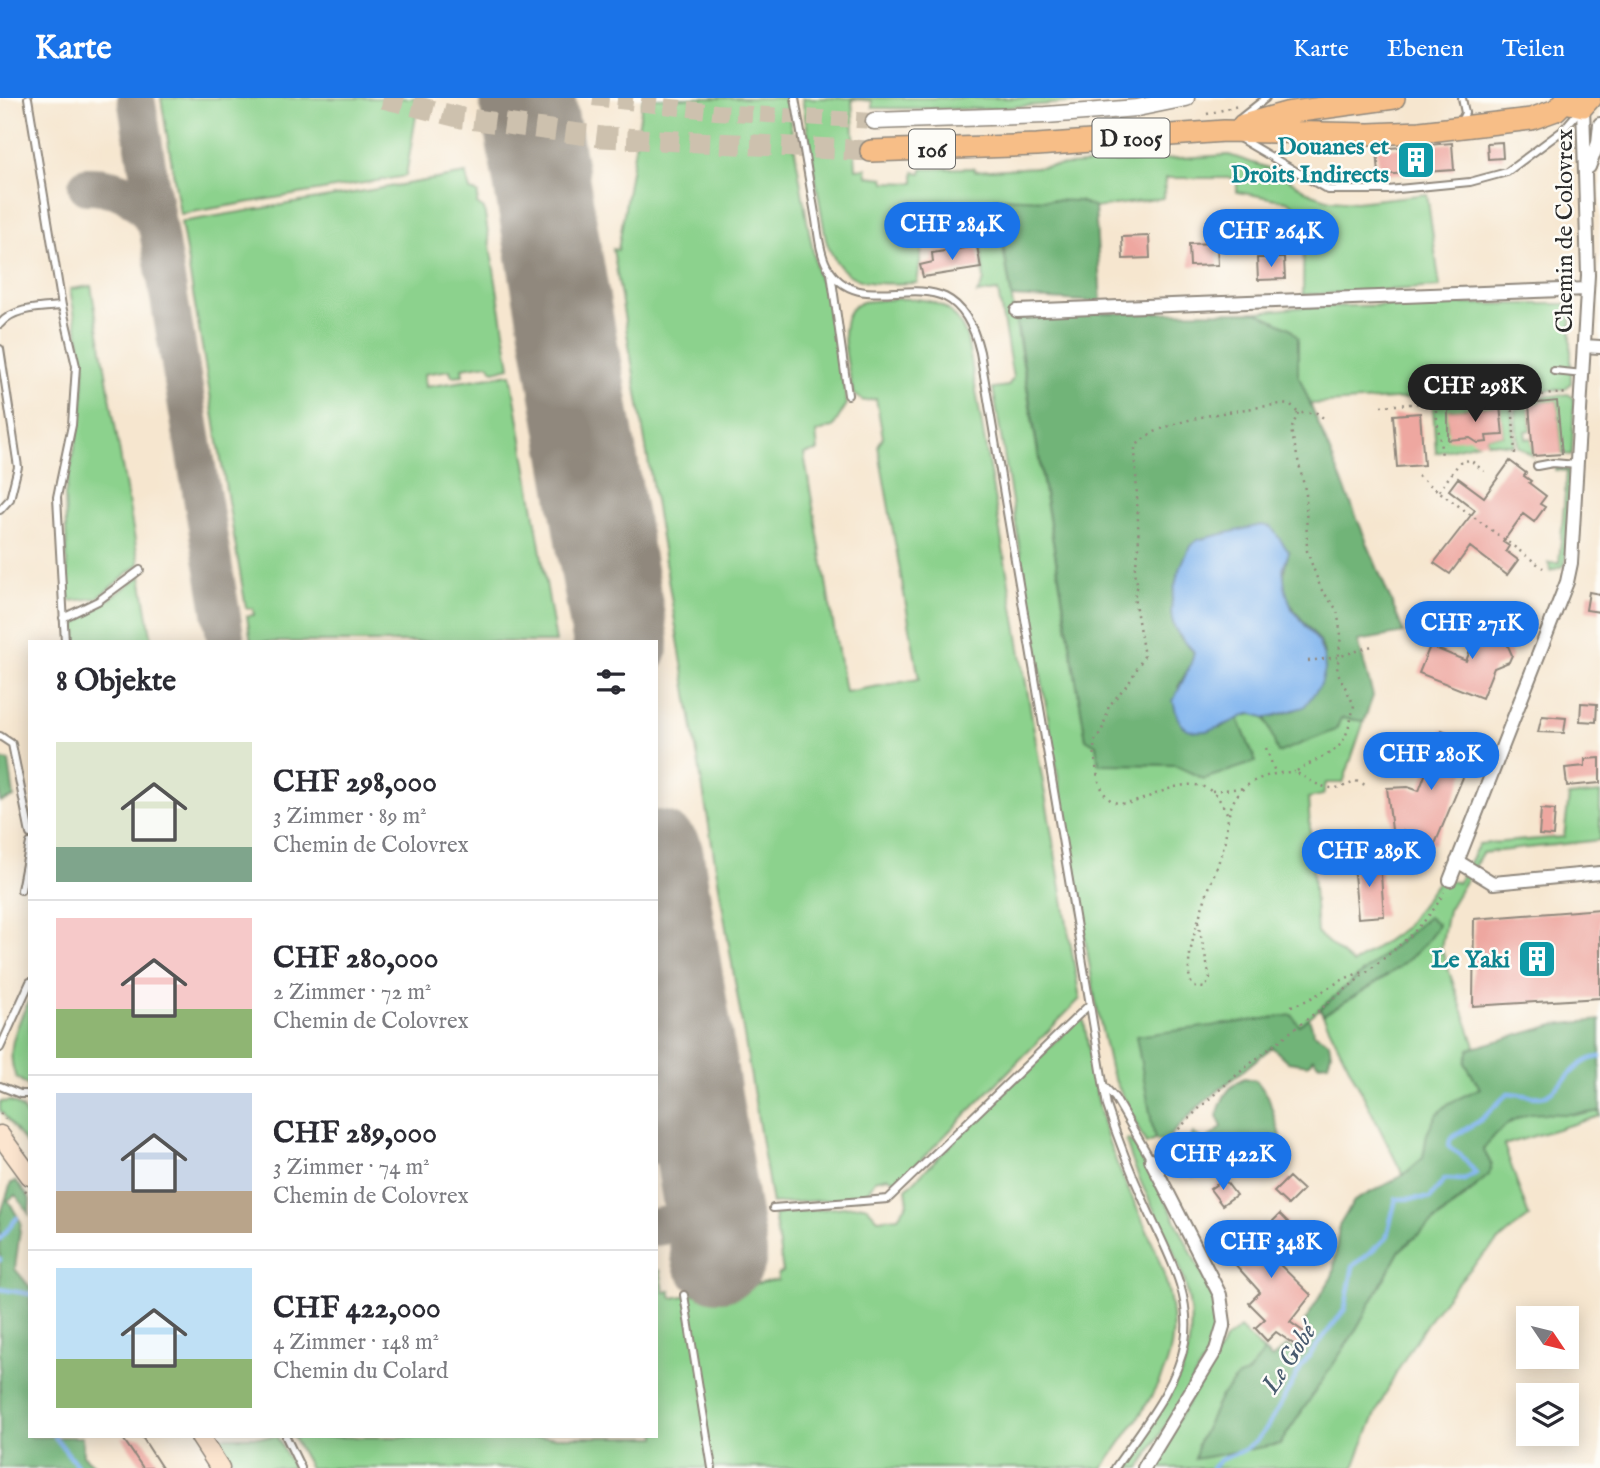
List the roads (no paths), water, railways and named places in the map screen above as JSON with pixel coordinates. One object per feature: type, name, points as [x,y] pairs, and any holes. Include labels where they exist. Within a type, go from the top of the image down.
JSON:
[{"type":"main road","name":"D 1005","points":[[993,147],[1359,119],[1394,98]]},
{"type":"main road","name":"D 1005","points":[[1224,131],[1286,113],[1458,128],[1531,119],[1577,100]]},
{"type":"main road","name":"106","points":[[871,151],[993,147]]},
{"type":"main road","points":[[0,1135],[28,1173]]},
{"type":"main road","points":[[201,1438],[220,1468]]},
{"type":"street","points":[[874,121],[1046,115],[1148,106],[1186,98]]},
{"type":"street","name":"Chemin de Colovrex","points":[[1450,880],[1567,582],[1579,465],[1587,289],[1586,177],[1577,100]]},
{"type":"street","points":[[1586,177],[1598,143],[1600,124]]},
{"type":"street","points":[[1017,311],[1587,289]]},
{"type":"street","points":[[1584,346],[1600,347]]},
{"type":"street","points":[[1457,861],[1493,883],[1600,873]]},
{"type":"street","points":[[1144,1468],[1216,1350],[1224,1323],[1220,1295],[1151,1160]]},
{"type":"lane","points":[[28,98],[62,306],[76,366],[76,399],[57,497],[65,640]]},
{"type":"lane","points":[[795,98],[819,236],[831,272],[848,395]]},
{"type":"lane","points":[[1458,128],[1465,113],[1462,98]]},
{"type":"lane","points":[[1263,100],[1224,131],[1328,190],[1388,190],[1470,182],[1507,172],[1562,131],[1577,100]]},
{"type":"lane","points":[[831,272],[839,281],[860,291],[938,294],[960,305],[974,328],[1104,1085],[1121,1149],[1175,1270],[1186,1314],[1185,1342],[1178,1365],[1115,1468]]},
{"type":"lane","points":[[0,324],[9,315],[25,310],[62,306]]},
{"type":"lane","points":[[0,349],[18,467],[10,499],[0,510]]},
{"type":"lane","points":[[1554,372],[1583,374]]},
{"type":"lane","points":[[1537,466],[1553,463],[1579,465]]},
{"type":"lane","points":[[64,618],[98,601],[140,570]]},
{"type":"lane","points":[[0,736],[12,744],[28,824]]},
{"type":"lane","points":[[21,890],[28,853]]},
{"type":"lane","points":[[0,1048],[28,986]]},
{"type":"lane","points":[[773,1208],[888,1199],[1090,1004]]},
{"type":"lane","points":[[1104,1085],[1115,1097],[1151,1160]]},
{"type":"lane","points":[[0,1086],[20,1094],[28,1094]]},
{"type":"lane","points":[[684,1295],[712,1468]]},
{"type":"lane","points":[[286,1438],[301,1468]]},
{"type":"water","points":[[1261,525],[1271,527],[1289,552],[1283,569],[1285,588],[1292,609],[1318,641],[1325,670],[1321,684],[1304,707],[1266,718],[1251,713],[1205,731],[1187,729],[1179,720],[1173,701],[1194,652],[1177,633],[1172,619],[1172,600],[1181,565],[1197,540]]},
{"type":"waterway","name":"Le Gobé","points":[[1212,1468],[1220,1460],[1244,1450],[1257,1440],[1270,1423],[1303,1364],[1345,1309],[1353,1266],[1386,1239],[1396,1199],[1430,1198],[1445,1179],[1464,1180],[1476,1173],[1460,1154],[1449,1147],[1450,1139],[1482,1119],[1508,1093],[1533,1097],[1546,1095],[1584,1062],[1600,1057]]},
{"type":"waterway","points":[[0,1239],[17,1218]]},
{"type":"waterway","points":[[0,1289],[28,1294]]},
{"type":"waterway","points":[[56,1438],[79,1468]]},
{"type":"tunnel","points":[[383,98],[462,118],[602,137],[871,151]]},
{"type":"tunnel","points":[[593,98],[716,112],[874,121]]},
{"type":"place","name":"Douanes et Droits Indirects","points":[[1416,160]]},
{"type":"place","name":"Le Yaki","points":[[1537,959]]}]
